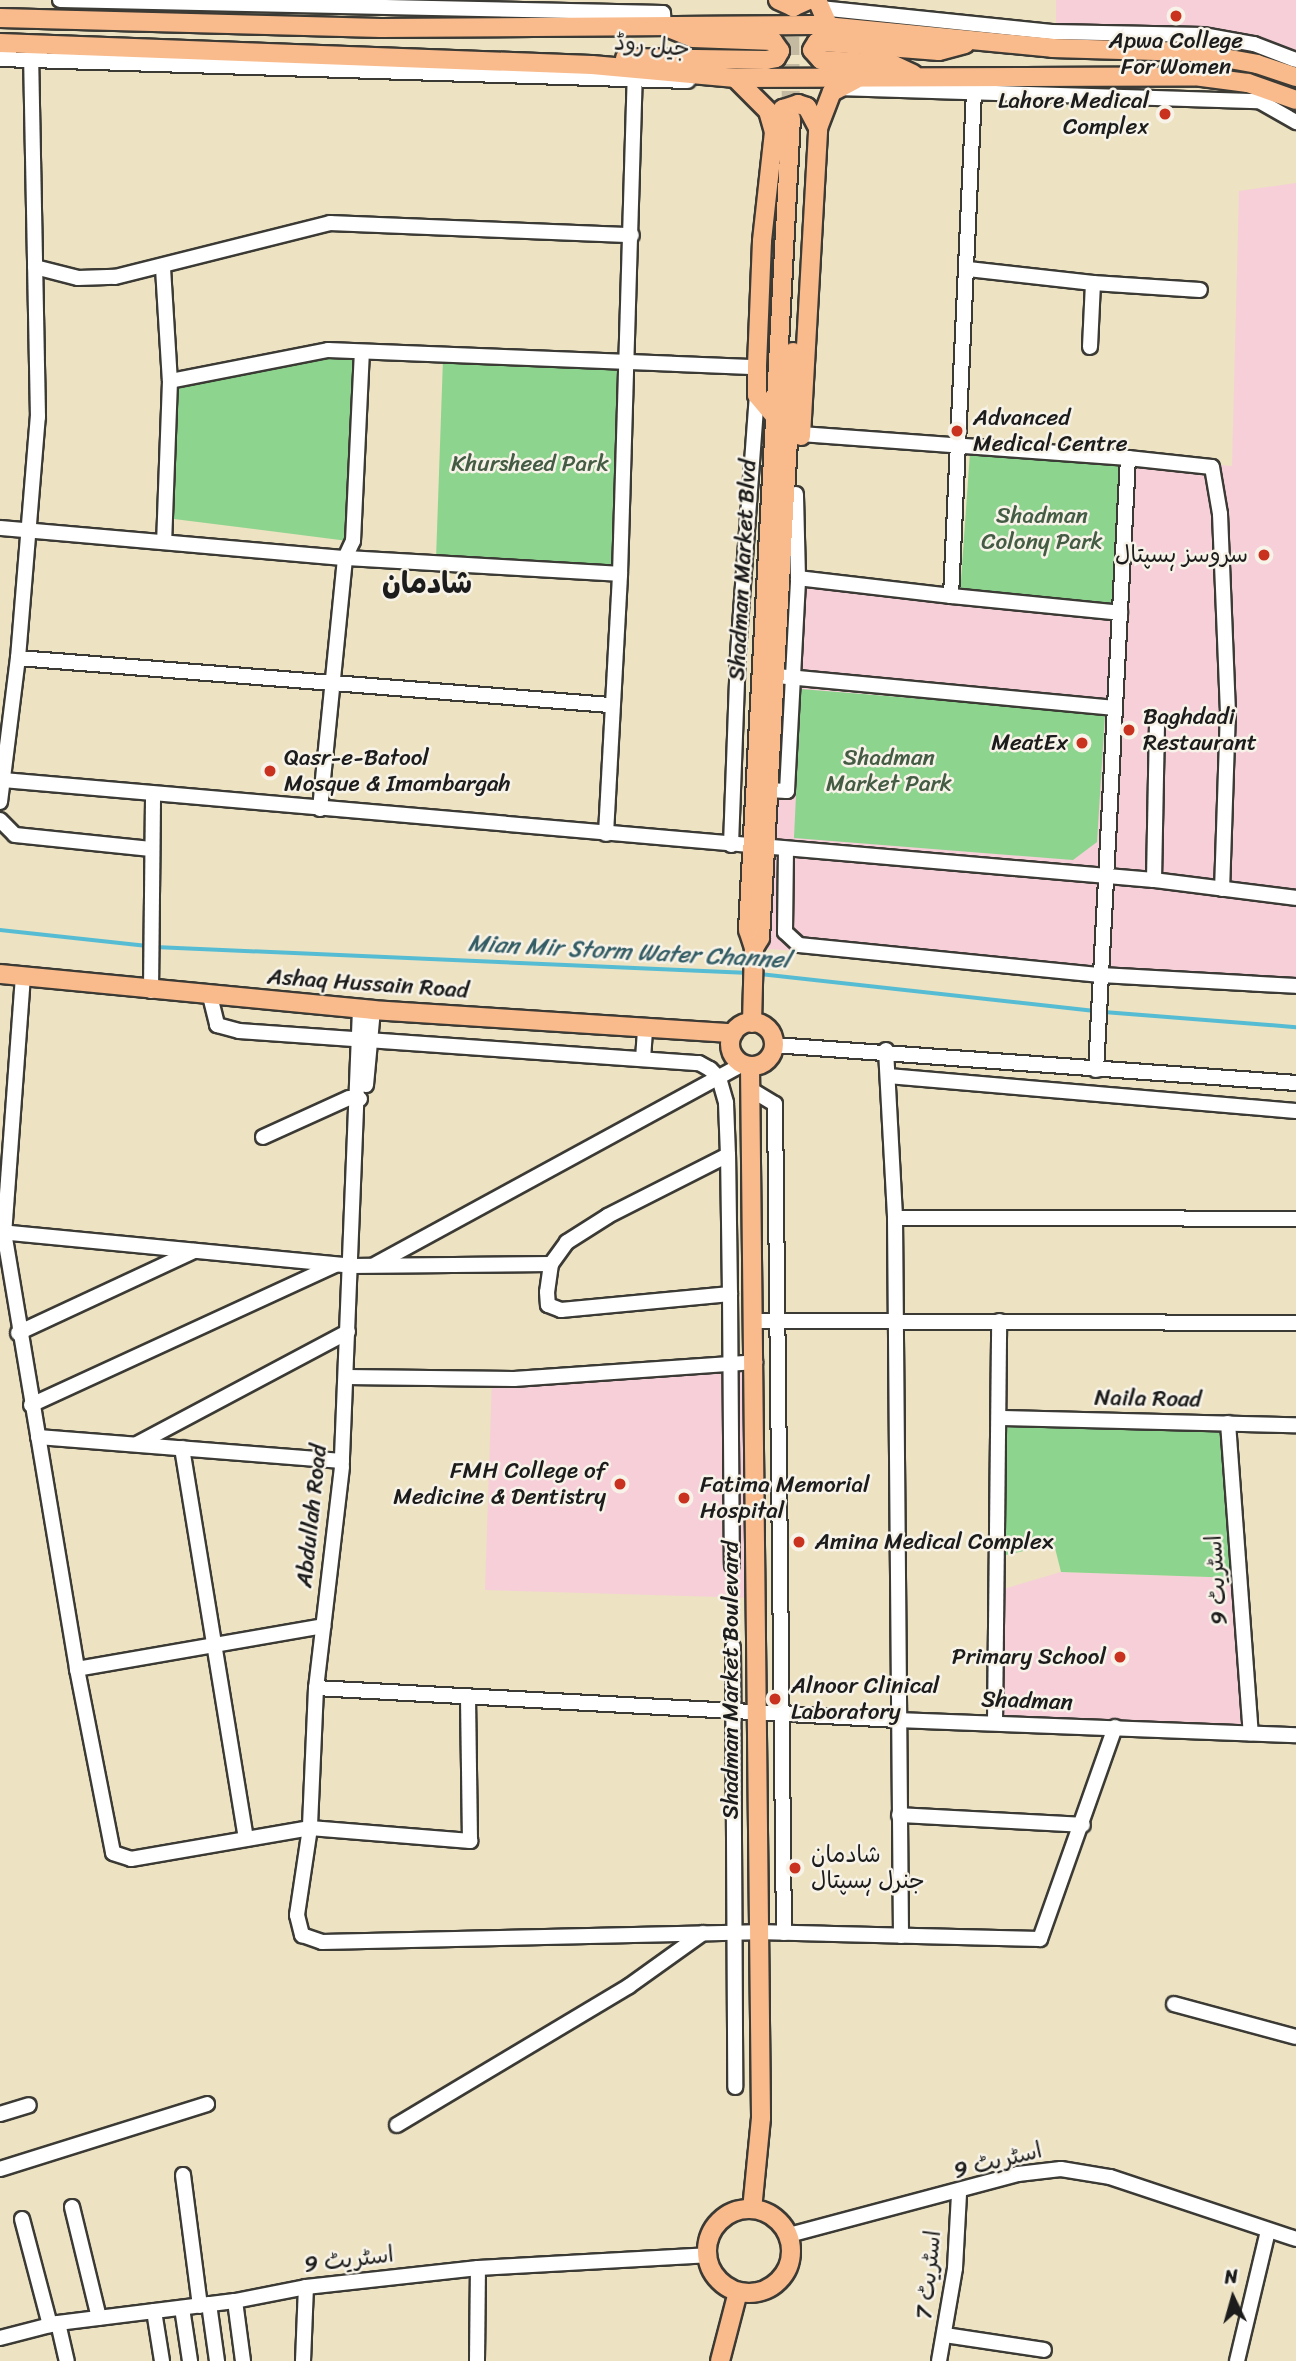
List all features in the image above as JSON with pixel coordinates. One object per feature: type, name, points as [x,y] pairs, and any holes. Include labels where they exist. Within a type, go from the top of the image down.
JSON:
[{"type":"main road","points":[[758,24],[777,0],[793,7],[815,3],[829,27]]},
{"type":"main road","name":"جیل روڈ","points":[[0,18],[291,27],[758,24],[829,27],[977,41],[1201,53],[1257,64],[1296,77]]},
{"type":"main road","points":[[592,65],[623,58],[766,60],[776,58],[780,51],[773,41],[693,38],[664,26]]},
{"type":"main road","points":[[919,78],[892,64],[821,60],[812,50],[824,41],[939,51],[977,41]]},
{"type":"main road","name":"جیل روڈ","points":[[0,43],[592,65],[735,78],[1194,76],[1248,83],[1296,100]]},
{"type":"main road","points":[[758,847],[768,790],[784,518],[796,494],[818,128],[822,110],[836,88],[865,76]]},
{"type":"main road","points":[[735,78],[768,111],[774,132]]},
{"type":"main road","points":[[776,418],[757,395],[762,242],[774,132],[783,108],[798,104],[807,107],[818,128]]},
{"type":"main road","name":"Shadman Market Blvd","points":[[752,1023],[776,418],[796,117],[784,518]]},
{"type":"main road","name":"Ashaq Hussain Road","points":[[0,974],[151,991],[367,1009],[733,1033]]},
{"type":"main road","points":[[752,1023],[770,1032],[774,1045],[769,1058],[747,1065],[730,1047],[733,1033],[752,1023]]},
{"type":"main road","name":"Shadman Market Boulevard","points":[[747,1065],[750,1089],[755,1321],[756,1932],[761,2118],[752,2209]]},
{"type":"main road","points":[[752,2209],[774,2217],[789,2235],[790,2262],[776,2284],[764,2291],[738,2292],[716,2279],[707,2255],[708,2241],[719,2222],[738,2210],[752,2209]]},
{"type":"main road","points":[[720,2361],[738,2292]]},
{"type":"street","points":[[60,0],[663,13],[664,26]]},
{"type":"street","points":[[815,3],[1052,32],[1203,36],[1254,44],[1296,60]]},
{"type":"street","points":[[291,6],[291,27]]},
{"type":"street","points":[[0,59],[635,81],[735,78]]},
{"type":"street","points":[[0,802],[18,658],[38,417],[31,60]]},
{"type":"street","points":[[606,834],[610,705],[620,574],[635,81]]},
{"type":"street","points":[[836,88],[1259,101],[1296,122]]},
{"type":"street","points":[[951,596],[974,92]]},
{"type":"street","points":[[35,267],[78,278],[163,268],[330,223],[632,234]]},
{"type":"street","points":[[163,268],[170,382],[164,541]]},
{"type":"street","points":[[968,269],[1093,283],[1200,290]]},
{"type":"street","points":[[1090,347],[1093,283]]},
{"type":"street","points":[[170,382],[210,377],[306,353],[757,368]]},
{"type":"street","points":[[320,810],[345,558],[353,541],[362,353]]},
{"type":"street","points":[[730,845],[745,537],[757,395]]},
{"type":"street","points":[[801,434],[960,444],[1212,467],[1220,514],[1228,710],[1222,889]]},
{"type":"street","points":[[1096,1070],[1128,458]]},
{"type":"street","points":[[768,790],[788,791],[798,578],[796,494]]},
{"type":"street","points":[[0,528],[345,558],[620,574]]},
{"type":"street","points":[[798,578],[1120,613]]},
{"type":"street","points":[[18,658],[610,705]]},
{"type":"street","points":[[776,676],[1113,708]]},
{"type":"street","points":[[1154,880],[1157,725]]},
{"type":"street","points":[[3,780],[320,810],[1154,880],[1296,898]]},
{"type":"street","points":[[151,991],[153,795]]},
{"type":"street","points":[[0,820],[15,835],[151,849]]},
{"type":"street","points":[[786,849],[783,922],[787,938],[799,945],[1101,981],[1296,986]]},
{"type":"street","points":[[756,933],[783,922]]},
{"type":"street","points":[[23,976],[2,1232],[77,1670],[113,1853],[131,1859],[310,1828],[470,1841],[468,1696]]},
{"type":"street","points":[[210,996],[217,1025],[223,1029],[699,1063],[719,1078],[729,1123],[732,1565]]},
{"type":"street","name":"Abdullah Road","points":[[367,1009],[364,1041],[365,1090],[360,1099],[344,1265],[348,1332],[342,1461],[316,1688],[310,1828],[297,1915],[302,1935],[322,1942],[703,1933]]},
{"type":"street","points":[[643,1059],[645,1027]]},
{"type":"street","points":[[774,1045],[886,1051],[1096,1070],[1296,1083]]},
{"type":"street","points":[[886,1051],[895,1218],[897,1720],[901,1936]]},
{"type":"street","points":[[374,1265],[747,1065]]},
{"type":"street","points":[[888,1076],[1296,1111]]},
{"type":"street","points":[[750,1089],[775,1104],[780,1321],[784,1933]]},
{"type":"street","points":[[263,1137],[349,1098],[360,1099]]},
{"type":"street","points":[[728,1155],[583,1229],[567,1242],[551,1264],[548,1305],[561,1310],[730,1294]]},
{"type":"street","points":[[895,1218],[1296,1219]]},
{"type":"street","points":[[2,1232],[344,1265],[551,1264]]},
{"type":"street","points":[[18,1333],[196,1251]]},
{"type":"street","points":[[31,1405],[344,1265]]},
{"type":"street","points":[[755,1321],[1296,1323]]},
{"type":"street","points":[[995,1722],[999,1321]]},
{"type":"street","points":[[135,1445],[348,1332]]},
{"type":"street","points":[[346,1377],[514,1379],[755,1363]]},
{"type":"street","name":"Naila Road","points":[[1000,1418],[1296,1425]]},
{"type":"street","name":"اسٹریٹ 9","points":[[1228,1423],[1251,1733]]},
{"type":"street","points":[[38,1437],[342,1461]]},
{"type":"street","points":[[182,1448],[246,1839]]},
{"type":"street","points":[[77,1670],[323,1626]]},
{"type":"street","points":[[733,1647],[735,2087]]},
{"type":"street","name":"Shadman","points":[[316,1688],[781,1715],[1296,1735]]},
{"type":"street","points":[[397,2125],[629,1986],[703,1933],[1040,1939],[1083,1825],[1115,1727]]},
{"type":"street","points":[[899,1815],[1083,1825]]},
{"type":"street","points":[[1174,2004],[1296,2037]]},
{"type":"street","points":[[0,2169],[207,2104]]},
{"type":"street","points":[[0,2114],[29,2105]]},
{"type":"street","name":"اسٹریٹ 9","points":[[789,2235],[959,2193],[1018,2175],[1086,2170],[1296,2239]]},
{"type":"street","points":[[183,2175],[204,2305],[217,2361]]},
{"type":"street","name":"اسٹریٹ 7","points":[[939,2361],[945,2335],[959,2193]]},
{"type":"street","points":[[72,2207],[99,2318]]},
{"type":"street","points":[[23,2219],[67,2361]]},
{"type":"street","points":[[1237,2361],[1268,2231]]},
{"type":"street","name":"اسٹریٹ 9","points":[[0,2338],[54,2324],[235,2301],[306,2287],[478,2268],[707,2255]]},
{"type":"street","points":[[477,2361],[478,2268]]},
{"type":"street","points":[[303,2361],[306,2287]]},
{"type":"street","points":[[235,2301],[243,2361]]},
{"type":"street","points":[[182,2308],[190,2361]]},
{"type":"street","points":[[154,2311],[162,2361]]},
{"type":"street","points":[[945,2335],[1044,2350]]},
{"type":"shaded area","name":"Apwa College For Women","points":[[1056,0],[1296,0],[1296,60],[1254,44],[1056,32]]},
{"type":"shaded area","points":[[1296,183],[1296,986],[754,948],[781,579],[1120,613],[1128,458],[1232,466],[1239,191]]},
{"type":"shaded area","name":"FMH College of Medicine & Dentistry","points":[[748,1363],[755,1598],[485,1590],[492,1379]]},
{"type":"shaded area","name":"Primary School","points":[[1061,1572],[1239,1578],[1251,1733],[995,1722],[997,1591]]},
{"type":"green space","points":[[337,355],[354,359],[348,541],[174,519],[176,388]]},
{"type":"green space","name":"Khursheed Park","points":[[443,359],[620,365],[613,569],[436,563]]},
{"type":"green space","name":"Shadman Colony Park","points":[[970,452],[1125,463],[1115,605],[960,595]]},
{"type":"green space","name":"Shadman Market Park","points":[[801,689],[1105,714],[1097,842],[1073,860],[794,838]]},
{"type":"green space","points":[[1000,1418],[1228,1423],[1239,1578],[1061,1572],[1054,1544],[997,1557]]},
{"type":"waterway","name":"Mian Mir Storm Water Channel","points":[[0,930],[147,946]]},
{"type":"waterway","name":"Mian Mir Storm Water Channel","points":[[155,947],[749,973]]},
{"type":"waterway","name":"Mian Mir Storm Water Channel","points":[[760,974],[1097,1011]]},
{"type":"waterway","name":"Mian Mir Storm Water Channel","points":[[1104,1012],[1296,1027]]},
{"type":"tunnel","points":[[790,10],[791,118]]},
{"type":"place","name":"Apwa College For Women","points":[[1176,16]]},
{"type":"place","name":"Lahore Medical Complex","points":[[1165,114]]},
{"type":"place","name":"Advanced Medical Centre","points":[[957,431]]},
{"type":"place","name":"سروسز ہسپتال","points":[[1264,555]]},
{"type":"place","name":"Baghdadi Restaurant","points":[[1129,730]]},
{"type":"place","name":"MeatEx","points":[[1082,743]]},
{"type":"place","name":"Qasr-e-Batool Mosque & Imambargah","points":[[270,771]]},
{"type":"place","name":"FMH College of Medicine & Dentistry","points":[[620,1484]]},
{"type":"place","name":"Fatima Memorial Hospital","points":[[684,1498]]},
{"type":"place","name":"Amina Medical Complex","points":[[799,1542]]},
{"type":"place","name":"Primary School","points":[[1120,1657]]},
{"type":"place","name":"Alnoor Clinical Laboratory","points":[[775,1699]]},
{"type":"place","name":"شادمان جنرل ہسپتال","points":[[795,1868]]},
{"type":"district","name":"شادمان","points":[[427,583]]}]
